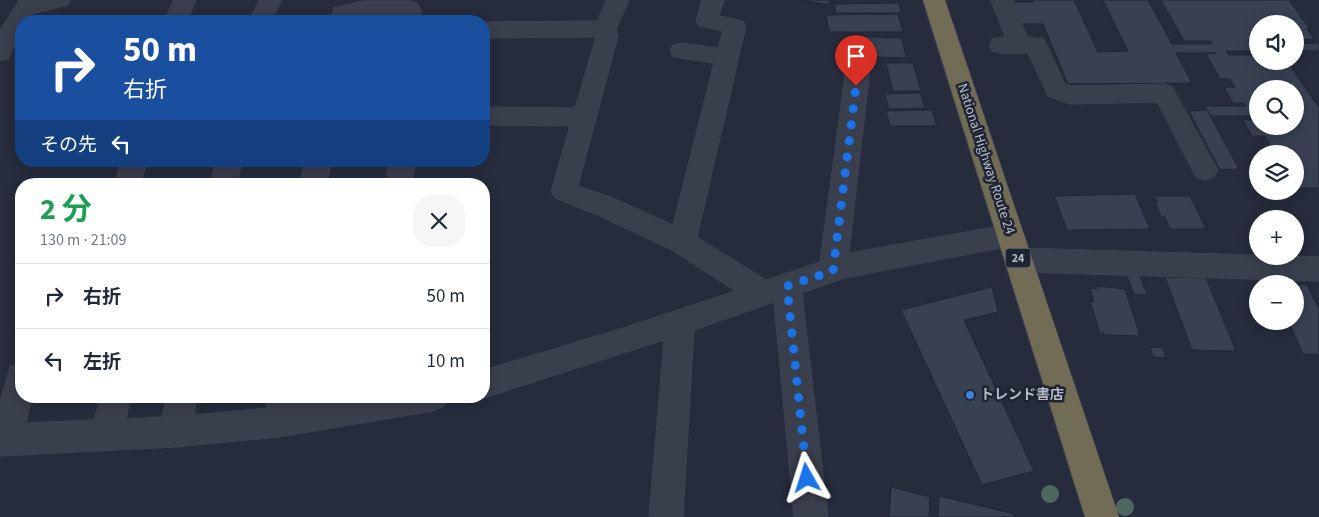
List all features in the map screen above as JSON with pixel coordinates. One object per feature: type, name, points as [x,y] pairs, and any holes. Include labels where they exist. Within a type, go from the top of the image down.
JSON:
[{"type":"highway","name":"National Highway Route 24","points":[[934,0],[1102,517]]},
{"type":"street","points":[[20,15],[28,4],[60,0]]},
{"type":"street","points":[[179,15],[185,0]]},
{"type":"street","points":[[263,15],[272,0]]},
{"type":"street","points":[[618,0],[605,29],[607,36],[564,191],[604,206],[682,242],[776,290]]},
{"type":"street","points":[[682,242],[735,26],[707,21],[713,0]]},
{"type":"street","points":[[1002,0],[1010,45],[1036,45],[1056,90],[1070,95],[1164,93],[1205,170]]},
{"type":"street","points":[[342,15],[342,13],[364,8],[409,8],[410,15]]},
{"type":"street","points":[[0,54],[15,23]]},
{"type":"street","points":[[490,30],[605,29]]},
{"type":"street","points":[[681,51],[727,57]]},
{"type":"street","points":[[833,271],[858,68]]},
{"type":"street","points":[[490,116],[586,117]]},
{"type":"street","points":[[490,382],[680,322],[845,266],[1015,248],[1319,269]]},
{"type":"street","points":[[776,290],[811,517]]},
{"type":"street","points":[[666,517],[680,322]]},
{"type":"street","points":[[15,398],[3,440],[175,432],[282,409],[351,403]]},
{"type":"street","points":[[106,435],[114,403]]},
{"type":"street","points":[[175,432],[181,403]]},
{"type":"building","points":[[802,0],[830,0],[829,5]]},
{"type":"building","points":[[1074,0],[1098,52],[1128,51],[1103,0],[1148,0],[1172,44],[1212,44],[1210,41],[1184,41],[1161,0],[1289,0],[1300,15],[1249,15],[1249,51],[1226,51],[1228,55],[1249,55],[1249,70],[1293,70],[1300,80],[1249,80],[1249,116],[1211,116],[1205,106],[1246,106],[1244,103],[1233,103],[1224,87],[1235,87],[1230,79],[1220,79],[1206,54],[1216,53],[1176,53],[1192,83],[1068,84],[1043,24],[1022,24],[1013,2]]},
{"type":"building","points":[[899,3],[901,13],[836,13],[834,4]]},
{"type":"building","points":[[898,14],[903,32],[829,32],[826,15]]},
{"type":"building","points":[[1304,21],[1310,29],[1307,29],[1314,39],[1304,40]]},
{"type":"building","points":[[850,36],[902,38],[906,58],[852,56]]},
{"type":"building","points":[[1319,43],[1319,51],[1304,51],[1304,44]]},
{"type":"building","points":[[886,63],[913,63],[921,91],[893,91]]},
{"type":"building","points":[[1304,86],[1319,108],[1319,188],[1304,188],[1304,145],[1270,145],[1265,136],[1252,136],[1304,135]]},
{"type":"building","points":[[920,93],[925,108],[889,109],[885,94]]},
{"type":"building","points":[[932,110],[937,126],[890,126],[886,111]]},
{"type":"building","points":[[1207,110],[1239,169],[1220,170],[1189,111]]},
{"type":"building","points":[[1243,120],[1249,120],[1249,131]]},
{"type":"building","points":[[1135,194],[1150,229],[1067,230],[1054,196]]},
{"type":"building","points":[[1154,196],[1190,196],[1206,229],[1170,229],[1165,217],[1161,217],[1155,202],[1158,202]]},
{"type":"building","points":[[1126,273],[1139,273],[1147,295],[1134,295]]},
{"type":"building","points":[[1165,277],[1206,278],[1236,351],[1192,350]]},
{"type":"building","points":[[1304,285],[1307,285],[1319,309],[1319,355],[1303,354],[1293,330],[1304,330]]},
{"type":"building","points":[[1097,286],[1125,289],[1140,336],[1100,334],[1090,301],[1094,302],[1090,288],[1097,289]]},
{"type":"building","name":"トレンド書店","points":[[992,287],[998,312],[964,320],[1034,471],[982,485],[901,310]]},
{"type":"building","points":[[1150,347],[1163,348],[1166,358],[1153,357]]},
{"type":"building","points":[[891,487],[930,497],[929,517],[889,517]]},
{"type":"building","points":[[939,496],[1014,514],[1014,517],[938,517]]},
{"type":"place","name":"トレンド書店","points":[[970,395]]},
{"type":"route","points":[[807,478],[787,286],[833,271],[856,86]]}]
